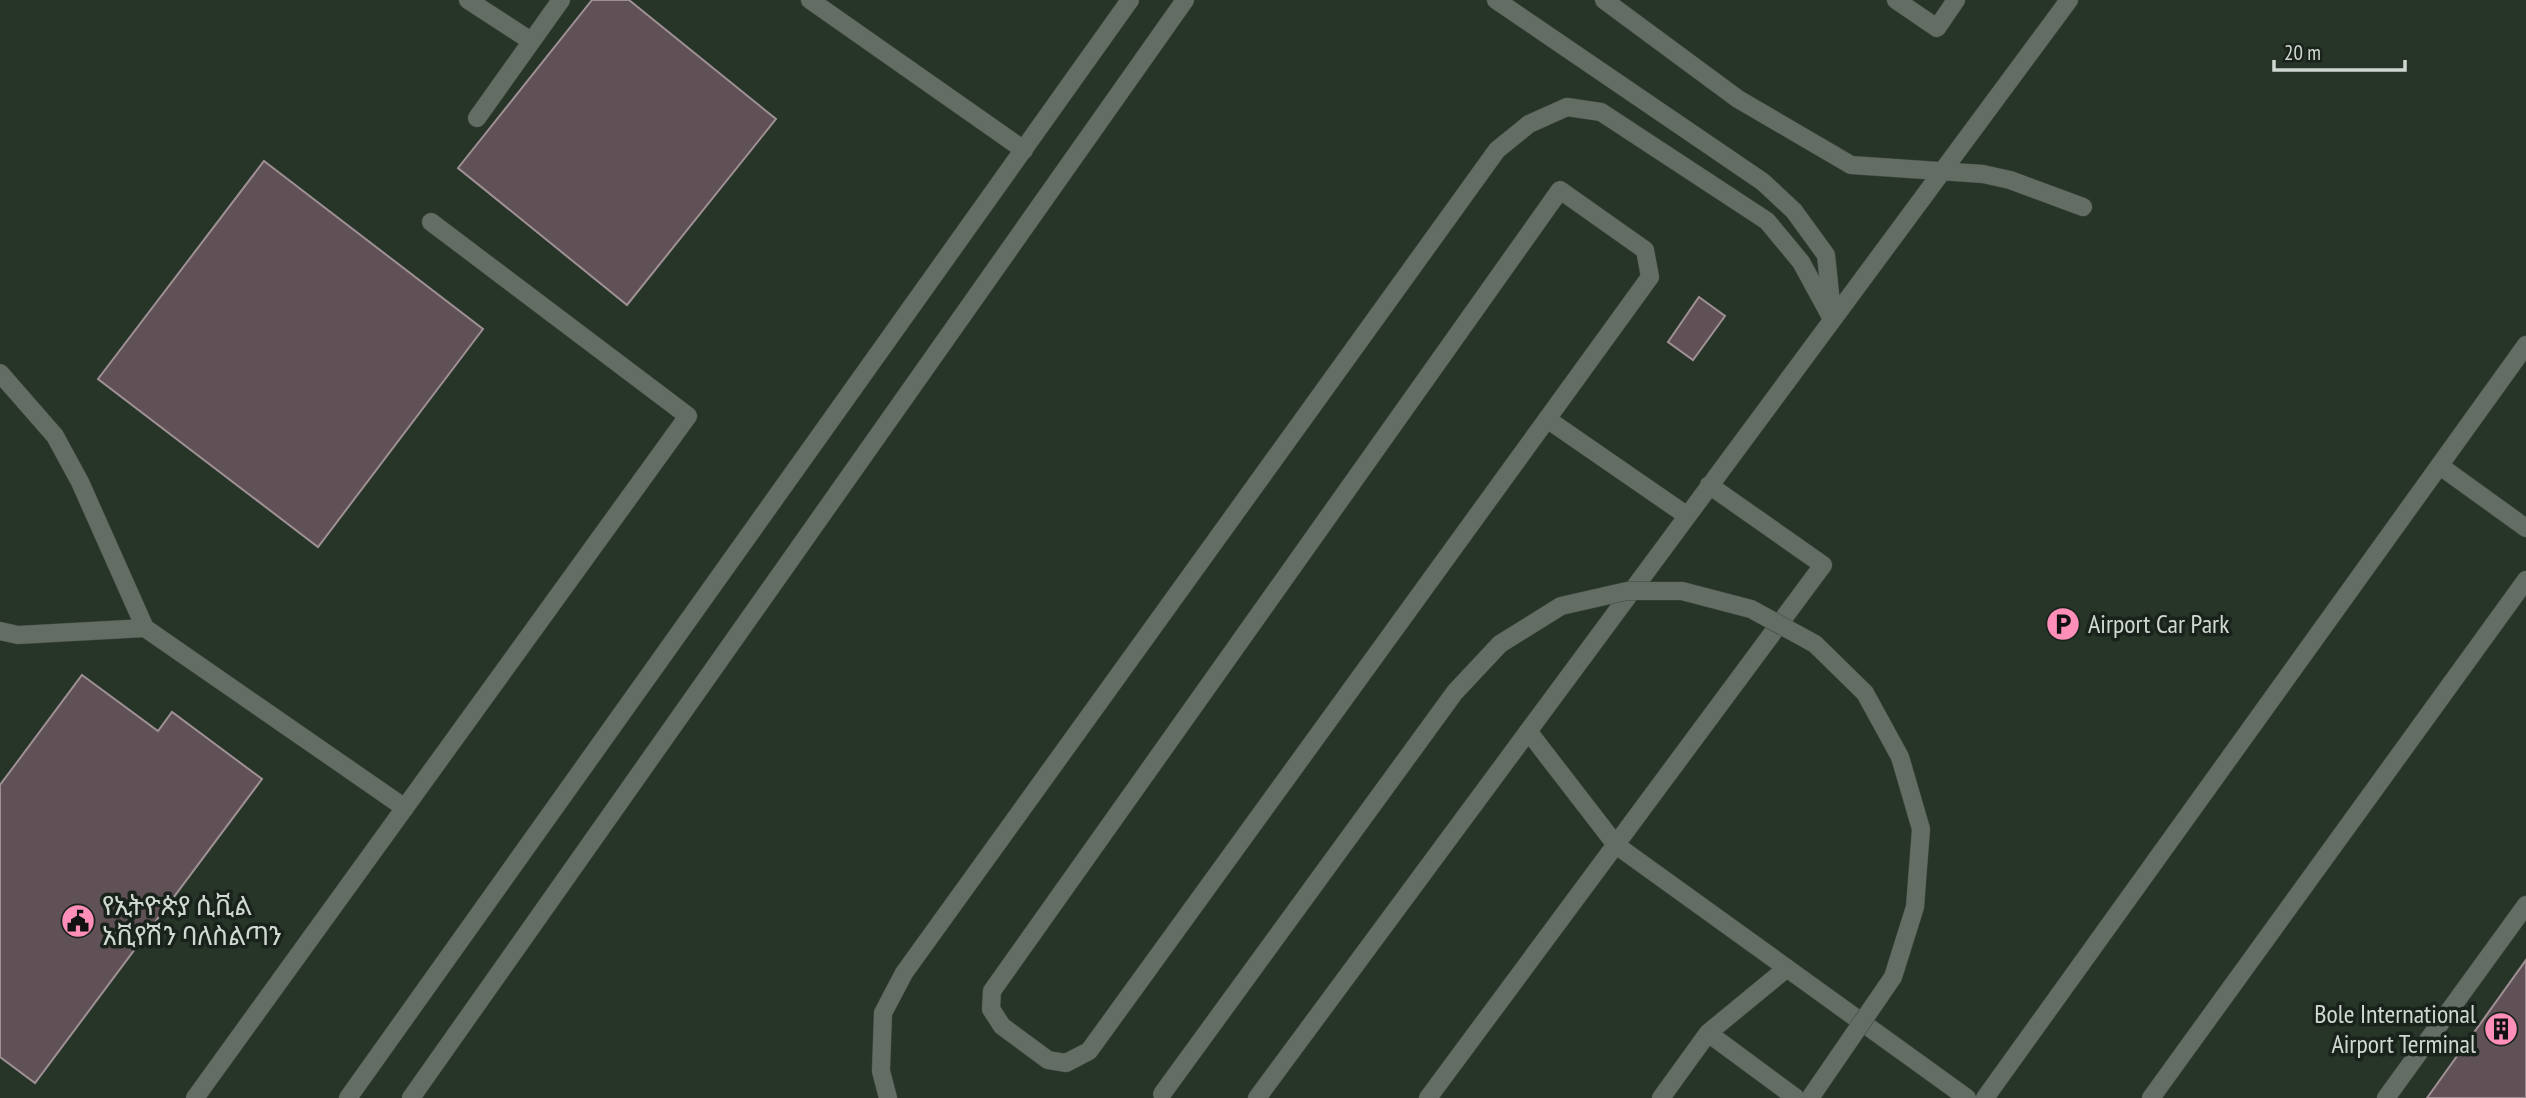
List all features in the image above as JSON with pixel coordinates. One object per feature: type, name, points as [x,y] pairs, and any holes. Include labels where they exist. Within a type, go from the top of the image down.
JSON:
[{"type":"lane","points":[[468,0],[531,41]]},
{"type":"lane","points":[[477,118],[561,0]]},
{"type":"lane","points":[[810,0],[1024,150]]},
{"type":"lane","points":[[348,1098],[1130,0]]},
{"type":"lane","points":[[411,1098],[1185,0]]},
{"type":"lane","points":[[1496,0],[1763,181],[1794,211],[1826,255],[1832,319]]},
{"type":"lane","points":[[1604,0],[1738,99],[1851,165],[1983,174],[2010,180],[2083,207]]},
{"type":"lane","points":[[1896,0],[1937,28],[1956,0]]},
{"type":"lane","points":[[1256,1098],[2069,0]]},
{"type":"lane","points":[[888,1098],[881,1072],[883,1013],[904,973],[1497,150],[1529,124],[1567,107],[1601,112],[1767,221],[1801,262],[1832,319]]},
{"type":"lane","points":[[1560,191],[1645,250],[1650,277],[1547,419],[1089,1051],[1066,1063],[1048,1060],[1002,1026],[991,1009],[992,991],[1560,191]]},
{"type":"lane","points":[[195,1098],[688,416],[431,222]]},
{"type":"lane","points":[[1985,1098],[2526,345]]},
{"type":"lane","points":[[0,373],[55,436],[80,482],[145,628],[405,808]]},
{"type":"lane","points":[[1547,419],[1686,515]]},
{"type":"lane","points":[[2440,466],[2526,528]]},
{"type":"lane","points":[[1428,1098],[1823,565],[1709,485]]},
{"type":"lane","points":[[2151,1098],[2526,580]]},
{"type":"lane","points":[[1160,1097],[1455,692],[1500,644],[1561,606],[1627,591],[1682,591],[1751,609],[1815,644],[1864,693],[1900,757],[1921,829],[1915,907],[1893,977],[1811,1098]]},
{"type":"lane","points":[[0,631],[18,635],[145,628]]},
{"type":"lane","points":[[1528,731],[1615,845],[1966,1098]]},
{"type":"lane","points":[[2386,1098],[2526,905]]},
{"type":"lane","points":[[1661,1098],[1708,1033],[1787,968]]},
{"type":"lane","points":[[1708,1033],[1796,1098]]},
{"type":"shaded area","points":[[0,0],[2526,0],[2526,1098],[0,1098]]},
{"type":"building","points":[[592,0],[629,0],[776,119],[627,305],[458,168]]},
{"type":"building","points":[[264,161],[483,329],[318,547],[98,379]]},
{"type":"building","points":[[1699,297],[1725,316],[1693,360],[1668,342]]},
{"type":"building","name":"የኢትዮጵያ ሲቪል አቪየሽን ባለስልጣን","points":[[82,675],[158,731],[172,712],[262,779],[35,1083],[0,1057],[0,785]]},
{"type":"building","name":"Bole International Airport Terminal","points":[[2526,960],[2526,1098],[2427,1098]]},
{"type":"place","name":"Airport Car Park","points":[[2063,624]]},
{"type":"place","name":"የኢትዮጵያ ሲቪል አቪየሽን ባለስልጣን","points":[[78,921]]},
{"type":"place","name":"Bole International Airport Terminal","points":[[2501,1029]]}]
